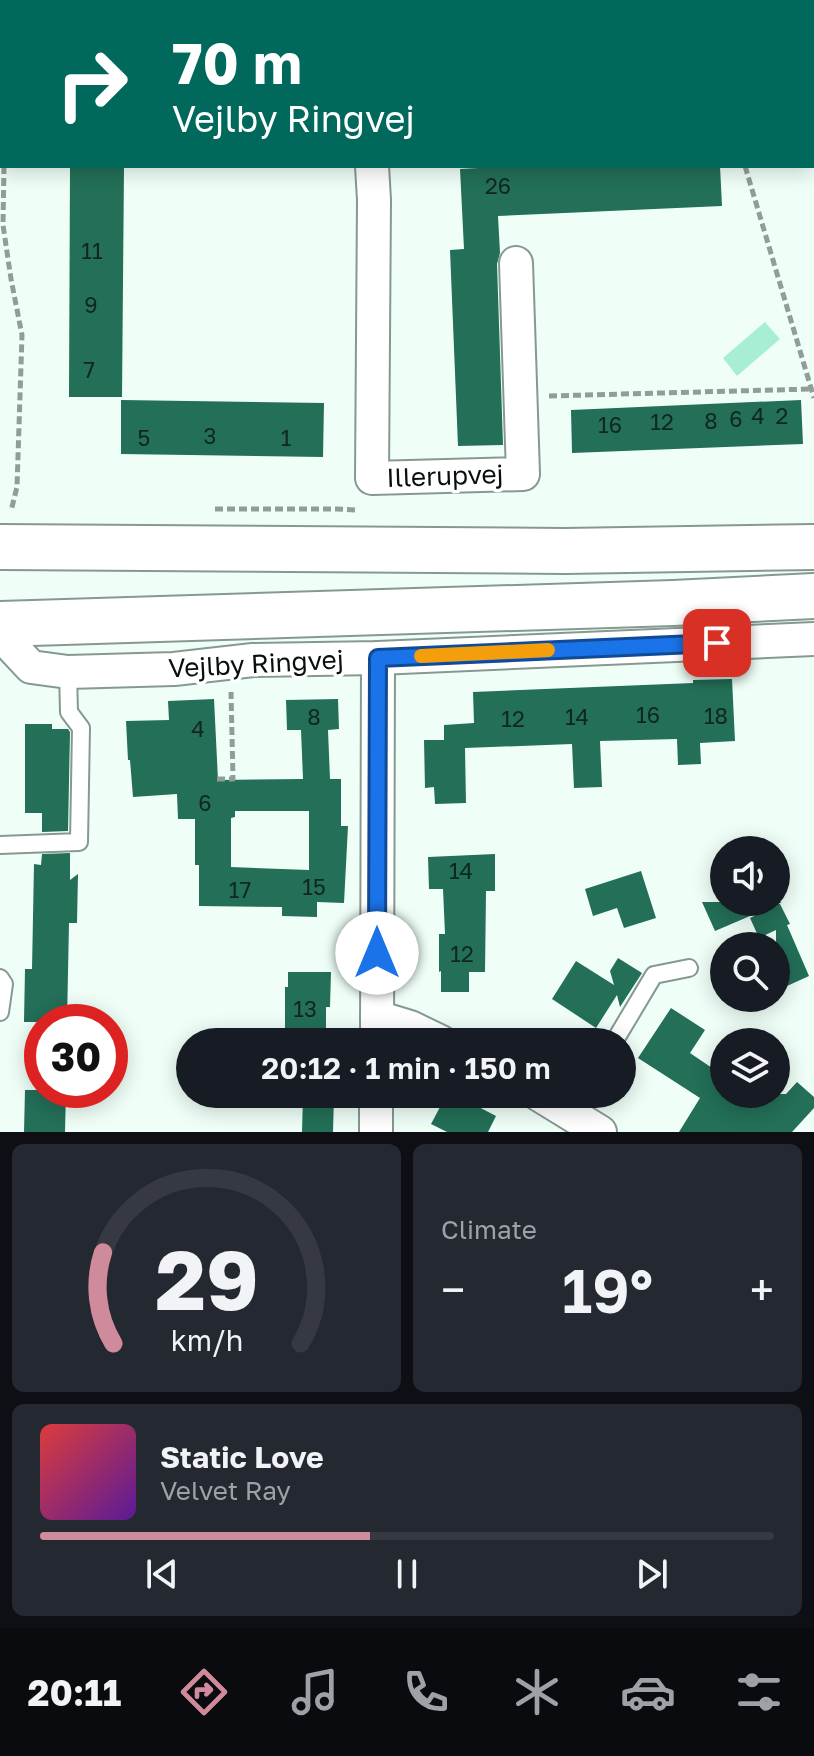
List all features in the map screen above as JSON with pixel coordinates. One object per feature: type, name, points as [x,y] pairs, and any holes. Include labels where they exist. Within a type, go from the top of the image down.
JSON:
[{"type":"main road","points":[[3,532],[565,551],[814,547]]},
{"type":"main road","name":"Vejlby Ringvej","points":[[0,624],[641,605],[814,596]]},
{"type":"street","name":"Illerupvej","points":[[372,168],[372,478],[523,474],[516,263]]},
{"type":"street","name":"Vejlby Ringvej","points":[[0,634],[31,667],[68,672],[174,669],[253,660],[378,658],[814,639]]},
{"type":"street","points":[[377,1028],[378,658]]},
{"type":"street","points":[[376,1108],[376,1132]]},
{"type":"street","points":[[580,1108],[600,1132]]},
{"type":"lane","points":[[0,845],[79,842],[81,728],[69,712],[68,672]]},
{"type":"lane","points":[[622,1028],[654,975],[689,968]]},
{"type":"lane","points":[[0,978],[4,984],[0,1012]]},
{"type":"path","points":[[3,532],[17,487],[22,335],[3,225],[4,168]]},
{"type":"path","points":[[746,168],[814,398]]},
{"type":"path","points":[[520,397],[811,389]]},
{"type":"path","points":[[217,779],[233,779],[228,663]]},
{"type":"green space","points":[[765,322],[780,339],[737,376],[723,358]]},
{"type":"building","points":[[70,168],[124,168],[122,397],[69,397]]},
{"type":"building","points":[[720,168],[722,206],[498,216],[503,445],[458,446],[450,250],[464,249],[460,169]]},
{"type":"building","points":[[121,400],[324,403],[323,457],[121,454]]},
{"type":"building","points":[[801,400],[803,444],[572,453],[571,410]]},
{"type":"building","points":[[732,679],[735,741],[700,743],[701,764],[678,765],[677,739],[600,741],[602,787],[574,788],[572,744],[465,748],[466,803],[435,804],[434,787],[425,788],[424,740],[444,740],[444,725],[474,723],[473,692]]},
{"type":"building","points":[[214,699],[218,780],[303,779],[301,730],[287,730],[286,700],[338,699],[339,729],[328,730],[330,779],[341,779],[341,826],[348,826],[344,903],[317,902],[317,917],[282,916],[282,907],[199,906],[195,819],[178,819],[177,794],[133,797],[126,721],[169,720],[168,701]],"holes":[[[235,811],[309,811],[309,870],[231,867],[231,818],[235,817]]]},
{"type":"building","points":[[25,724],[52,724],[52,729],[68,729],[70,732],[68,831],[42,832],[42,813],[25,813]]},
{"type":"building","points":[[70,853],[70,880],[78,874],[77,923],[69,923],[67,1004],[24,1004],[25,969],[32,969],[34,864],[41,865],[42,854]]},
{"type":"building","points":[[495,854],[495,891],[486,891],[485,972],[469,972],[469,992],[441,992],[439,934],[445,934],[443,889],[429,889],[428,857]]},
{"type":"building","points":[[641,871],[656,918],[624,928],[617,908],[593,916],[585,889]]},
{"type":"building","points":[[702,902],[710,902],[710,916],[750,916],[715,931]]},
{"type":"building","points":[[786,916],[809,976],[790,985],[790,932],[756,932],[750,918]]},
{"type":"building","points":[[618,958],[642,973],[620,1007],[617,995],[596,1028],[552,999],[576,961],[614,985],[610,971]]},
{"type":"building","points":[[288,972],[331,972],[326,1028],[285,1028],[285,987],[288,987]]},
{"type":"building","points":[[671,1008],[705,1030],[690,1053],[710,1067],[710,1108],[790,1108],[790,1090],[797,1082],[814,1097],[814,1108],[792,1132],[679,1132],[700,1098],[638,1058]]},
{"type":"building","points":[[25,1108],[66,1108],[65,1132],[24,1132]]},
{"type":"building","points":[[303,1108],[334,1108],[333,1132],[302,1132]]},
{"type":"building","points":[[440,1108],[481,1108],[496,1116],[488,1132],[447,1132],[431,1124]]},
{"type":"slow traffic","points":[[421,656],[548,650]]},
{"type":"route","points":[[377,953],[378,658],[717,643]]}]
